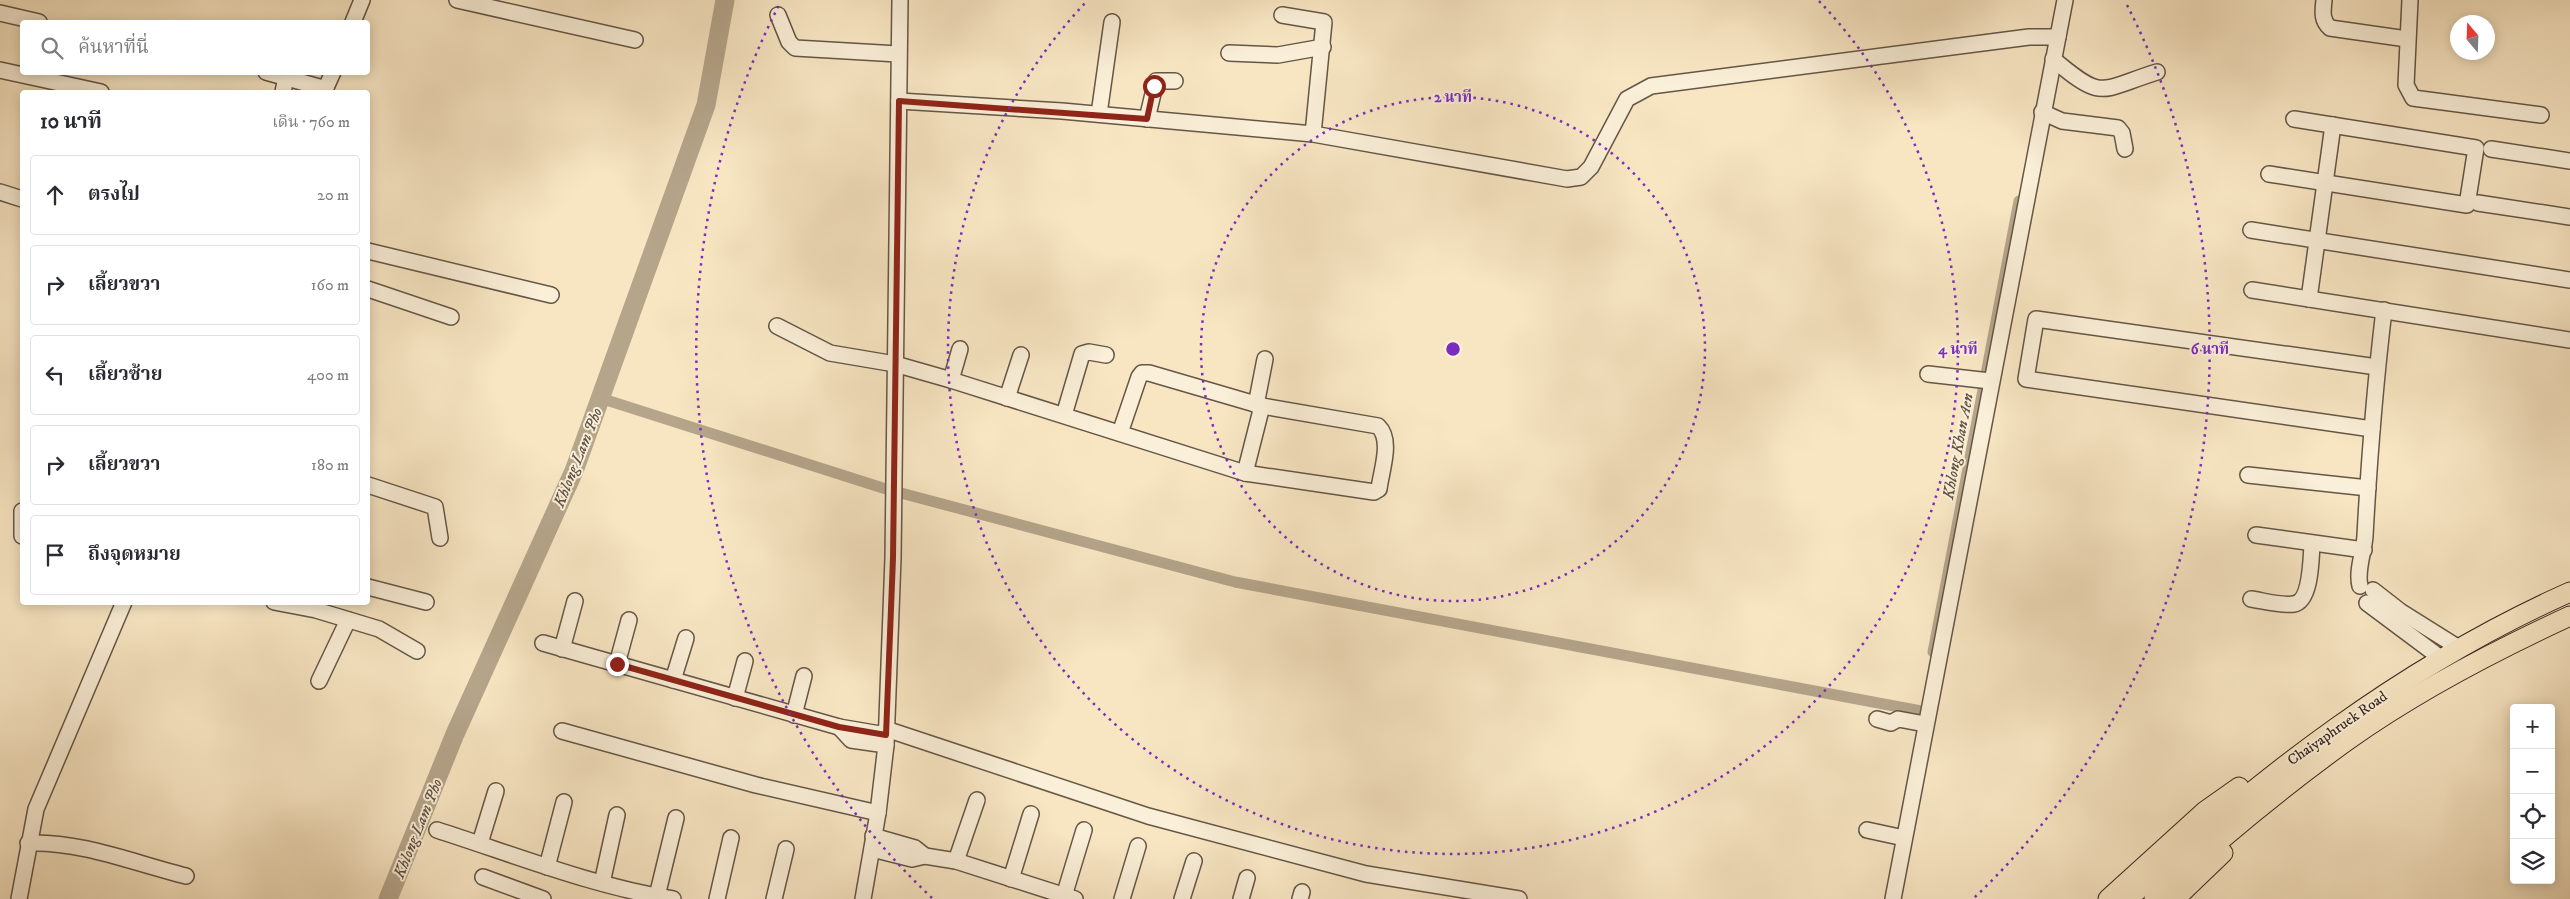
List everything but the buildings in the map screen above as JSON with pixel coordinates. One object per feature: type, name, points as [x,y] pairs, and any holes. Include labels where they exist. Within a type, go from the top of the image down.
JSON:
[{"type":"main road","name":"Chaiyaphruek Road","points":[[2154,899],[2249,816],[2360,710],[2459,648],[2570,591]]},
{"type":"main road","name":"Chaiyaphruek Road","points":[[2128,899],[2213,822],[2322,748],[2377,721],[2445,680],[2570,616]]},
{"type":"main road","points":[[2108,899],[2205,810],[2261,772],[2322,748]]},
{"type":"main road","points":[[2175,899],[2322,748]]},
{"type":"street","points":[[354,20],[362,0]]},
{"type":"street","points":[[457,0],[635,40]]},
{"type":"street","points":[[862,899],[878,813],[886,736],[893,558],[892,490],[900,0]]},
{"type":"street","points":[[1893,899],[1902,838],[1988,381],[2065,0]]},
{"type":"street","points":[[2324,0],[2323,16],[2325,23],[2330,28],[2407,39]]},
{"type":"street","points":[[2410,0],[2406,85],[2413,98],[2541,115]]},
{"type":"street","points":[[0,14],[28,20]]},
{"type":"street","points":[[778,15],[789,42],[795,48],[802,50],[898,54]]},
{"type":"street","points":[[1282,15],[1324,22],[1313,134]]},
{"type":"street","points":[[1099,114],[1112,22]]},
{"type":"street","points":[[899,101],[1099,114],[1313,134],[1567,180],[1581,177],[1591,168],[1627,99],[1651,86],[2029,37],[2056,37]]},
{"type":"street","points":[[1229,53],[1278,55],[1323,47]]},
{"type":"street","points":[[2053,59],[2070,74],[2096,90],[2106,90],[2157,72]]},
{"type":"street","points":[[0,70],[20,74]]},
{"type":"street","points":[[23,75],[92,90]]},
{"type":"street","points":[[278,75],[322,90]]},
{"type":"street","points":[[325,90],[332,75]]},
{"type":"street","points":[[283,90],[286,77]]},
{"type":"street","points":[[1147,119],[1156,82],[1175,81]]},
{"type":"street","points":[[2042,112],[2062,121],[2118,128],[2122,133],[2125,149]]},
{"type":"street","points":[[2269,174],[2467,205],[2476,148],[2294,119]]},
{"type":"street","points":[[2309,299],[2333,125]]},
{"type":"street","points":[[2491,149],[2570,161]]},
{"type":"street","points":[[0,192],[20,198]]},
{"type":"street","points":[[2478,203],[2570,217]]},
{"type":"street","points":[[2251,230],[2570,280]]},
{"type":"street","points":[[370,250],[551,295]]},
{"type":"street","points":[[2252,290],[2570,340]]},
{"type":"street","points":[[370,291],[451,317]]},
{"type":"street","points":[[2384,310],[2377,368],[2364,550],[2358,579],[2367,593],[2442,659]]},
{"type":"street","points":[[2372,429],[2026,379],[2036,319],[2377,368]]},
{"type":"street","points":[[777,326],[830,353],[895,364],[951,380],[1007,398],[1245,472],[1367,492],[1379,489],[1386,440],[1378,426],[1259,406],[1149,373],[1142,373],[1120,433]]},
{"type":"street","points":[[951,380],[960,349]]},
{"type":"street","points":[[1064,415],[1082,354],[1089,352],[1106,355]]},
{"type":"street","points":[[1007,398],[1021,354]]},
{"type":"street","points":[[1245,472],[1259,406],[1265,359]]},
{"type":"street","points":[[1928,374],[1988,381]]},
{"type":"street","points":[[2248,475],[2368,488]]},
{"type":"street","points":[[370,486],[435,507],[440,538]]},
{"type":"street","points":[[2256,535],[2364,550]]},
{"type":"street","points":[[2251,599],[2294,604],[2302,600],[2307,592],[2312,544]]},
{"type":"street","points":[[370,588],[426,602]]},
{"type":"street","points":[[2367,593],[2400,610],[2459,648]]},
{"type":"street","points":[[562,649],[575,601]]},
{"type":"street","points":[[19,899],[28,843],[36,810],[123,605]]},
{"type":"street","points":[[286,605],[379,629],[417,652]]},
{"type":"street","points":[[318,681],[348,620]]},
{"type":"street","points":[[617,664],[629,620]]},
{"type":"street","points":[[673,680],[686,638]]},
{"type":"street","points":[[543,643],[839,727],[851,740],[886,736],[1148,816],[1366,874],[1519,899]]},
{"type":"street","points":[[735,698],[745,661]]},
{"type":"street","points":[[794,715],[804,676]]},
{"type":"street","points":[[1877,719],[1890,723],[1898,720],[1923,724]]},
{"type":"street","points":[[562,731],[756,785],[878,813]]},
{"type":"street","points":[[480,843],[496,791]]},
{"type":"street","points":[[956,861],[977,800]]},
{"type":"street","points":[[547,867],[564,802]]},
{"type":"street","points":[[1011,880],[1031,814]]},
{"type":"street","points":[[602,883],[617,815]]},
{"type":"street","points":[[657,896],[676,818]]},
{"type":"street","points":[[437,830],[547,867],[602,883],[673,899]]},
{"type":"street","points":[[873,843],[915,848],[925,856],[956,861],[1069,897],[1084,830]]},
{"type":"street","points":[[1872,831],[1902,838]]},
{"type":"street","points":[[717,899],[731,838]]},
{"type":"street","points":[[28,843],[52,842],[79,847],[186,876]]},
{"type":"street","points":[[1122,899],[1138,846]]},
{"type":"street","points":[[774,899],[786,849]]},
{"type":"street","points":[[1182,899],[1194,861]]},
{"type":"street","points":[[483,877],[543,899]]},
{"type":"street","points":[[1241,899],[1247,878]]},
{"type":"waterway","name":"Khlong Lam Pho","points":[[388,899],[455,734],[574,471],[706,105],[725,0]]},
{"type":"waterway","name":"Khlong Khan Aen","points":[[1933,652],[2019,201]]},
{"type":"waterway","points":[[600,398],[886,489],[1235,582],[1921,711]]},
{"type":"route","points":[[617,664],[839,727],[886,735],[893,558],[892,496],[899,101],[1062,111],[1147,119],[1154,86]]}]
